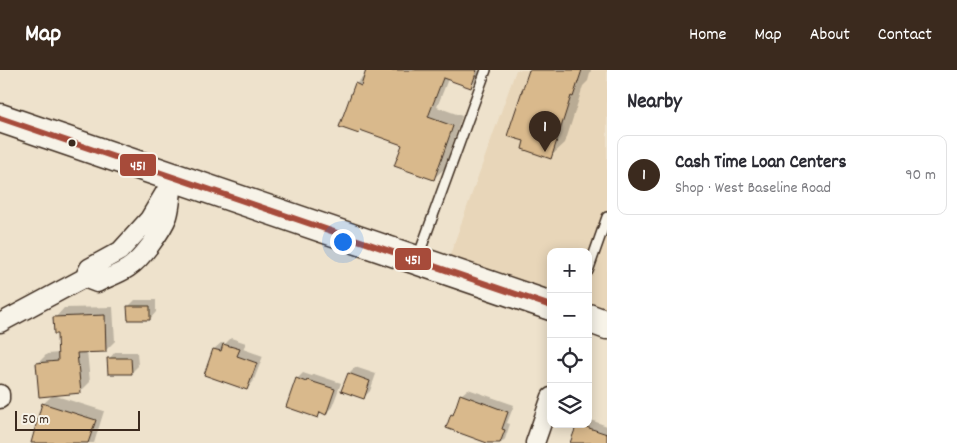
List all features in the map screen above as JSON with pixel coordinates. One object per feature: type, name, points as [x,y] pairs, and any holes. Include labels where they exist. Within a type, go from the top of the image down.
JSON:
[{"type":"main road","points":[[0,118],[547,305]]},
{"type":"main road","points":[[592,319],[607,325]]},
{"type":"street","points":[[0,323],[84,278],[89,268],[120,251],[149,219],[174,177]]},
{"type":"street","points":[[84,278],[97,282],[130,267],[161,231],[168,214],[174,177]]},
{"type":"street","points":[[120,251],[130,267]]},
{"type":"street","points":[[0,394],[0,400]]},
{"type":"street","points":[[535,443],[547,408]]},
{"type":"lane","points":[[417,260],[486,70]]},
{"type":"lane","points":[[592,260],[607,217]]},
{"type":"shaded area","points":[[516,70],[607,70],[607,325],[592,319],[592,248],[547,248],[547,305],[445,269]]},
{"type":"building","points":[[366,70],[477,70],[471,88],[443,78],[428,117],[453,126],[434,180],[394,166],[402,145],[360,130],[359,134],[339,127],[355,83],[361,86]]},
{"type":"building","points":[[529,70],[582,70],[573,97],[571,96],[551,159],[522,149],[524,141],[507,136]]},
{"type":"building","points":[[127,306],[150,306],[150,320],[128,320]]},
{"type":"building","points":[[105,315],[106,352],[77,353],[81,393],[39,397],[36,363],[58,361],[57,334],[54,334],[53,317]]},
{"type":"building","points":[[223,344],[240,349],[237,356],[257,363],[247,390],[204,375],[213,349],[221,351]]},
{"type":"building","points":[[107,358],[131,358],[132,374],[108,374]]},
{"type":"building","points":[[348,373],[370,381],[364,399],[341,391]]},
{"type":"building","points":[[296,378],[335,389],[326,415],[320,412],[318,418],[286,407]]},
{"type":"building","points":[[460,394],[508,412],[502,429],[505,430],[500,443],[487,443],[446,428],[451,414],[453,415]]},
{"type":"building","points":[[42,403],[96,420],[88,443],[31,443]]},
{"type":"building","points":[[576,428],[589,428],[607,434],[607,443],[570,443]]},
{"type":"transit line","name":"451","points":[[0,118],[547,305]]},
{"type":"place","name":"Cash Time Loan Centers","points":[[545,152]]}]
